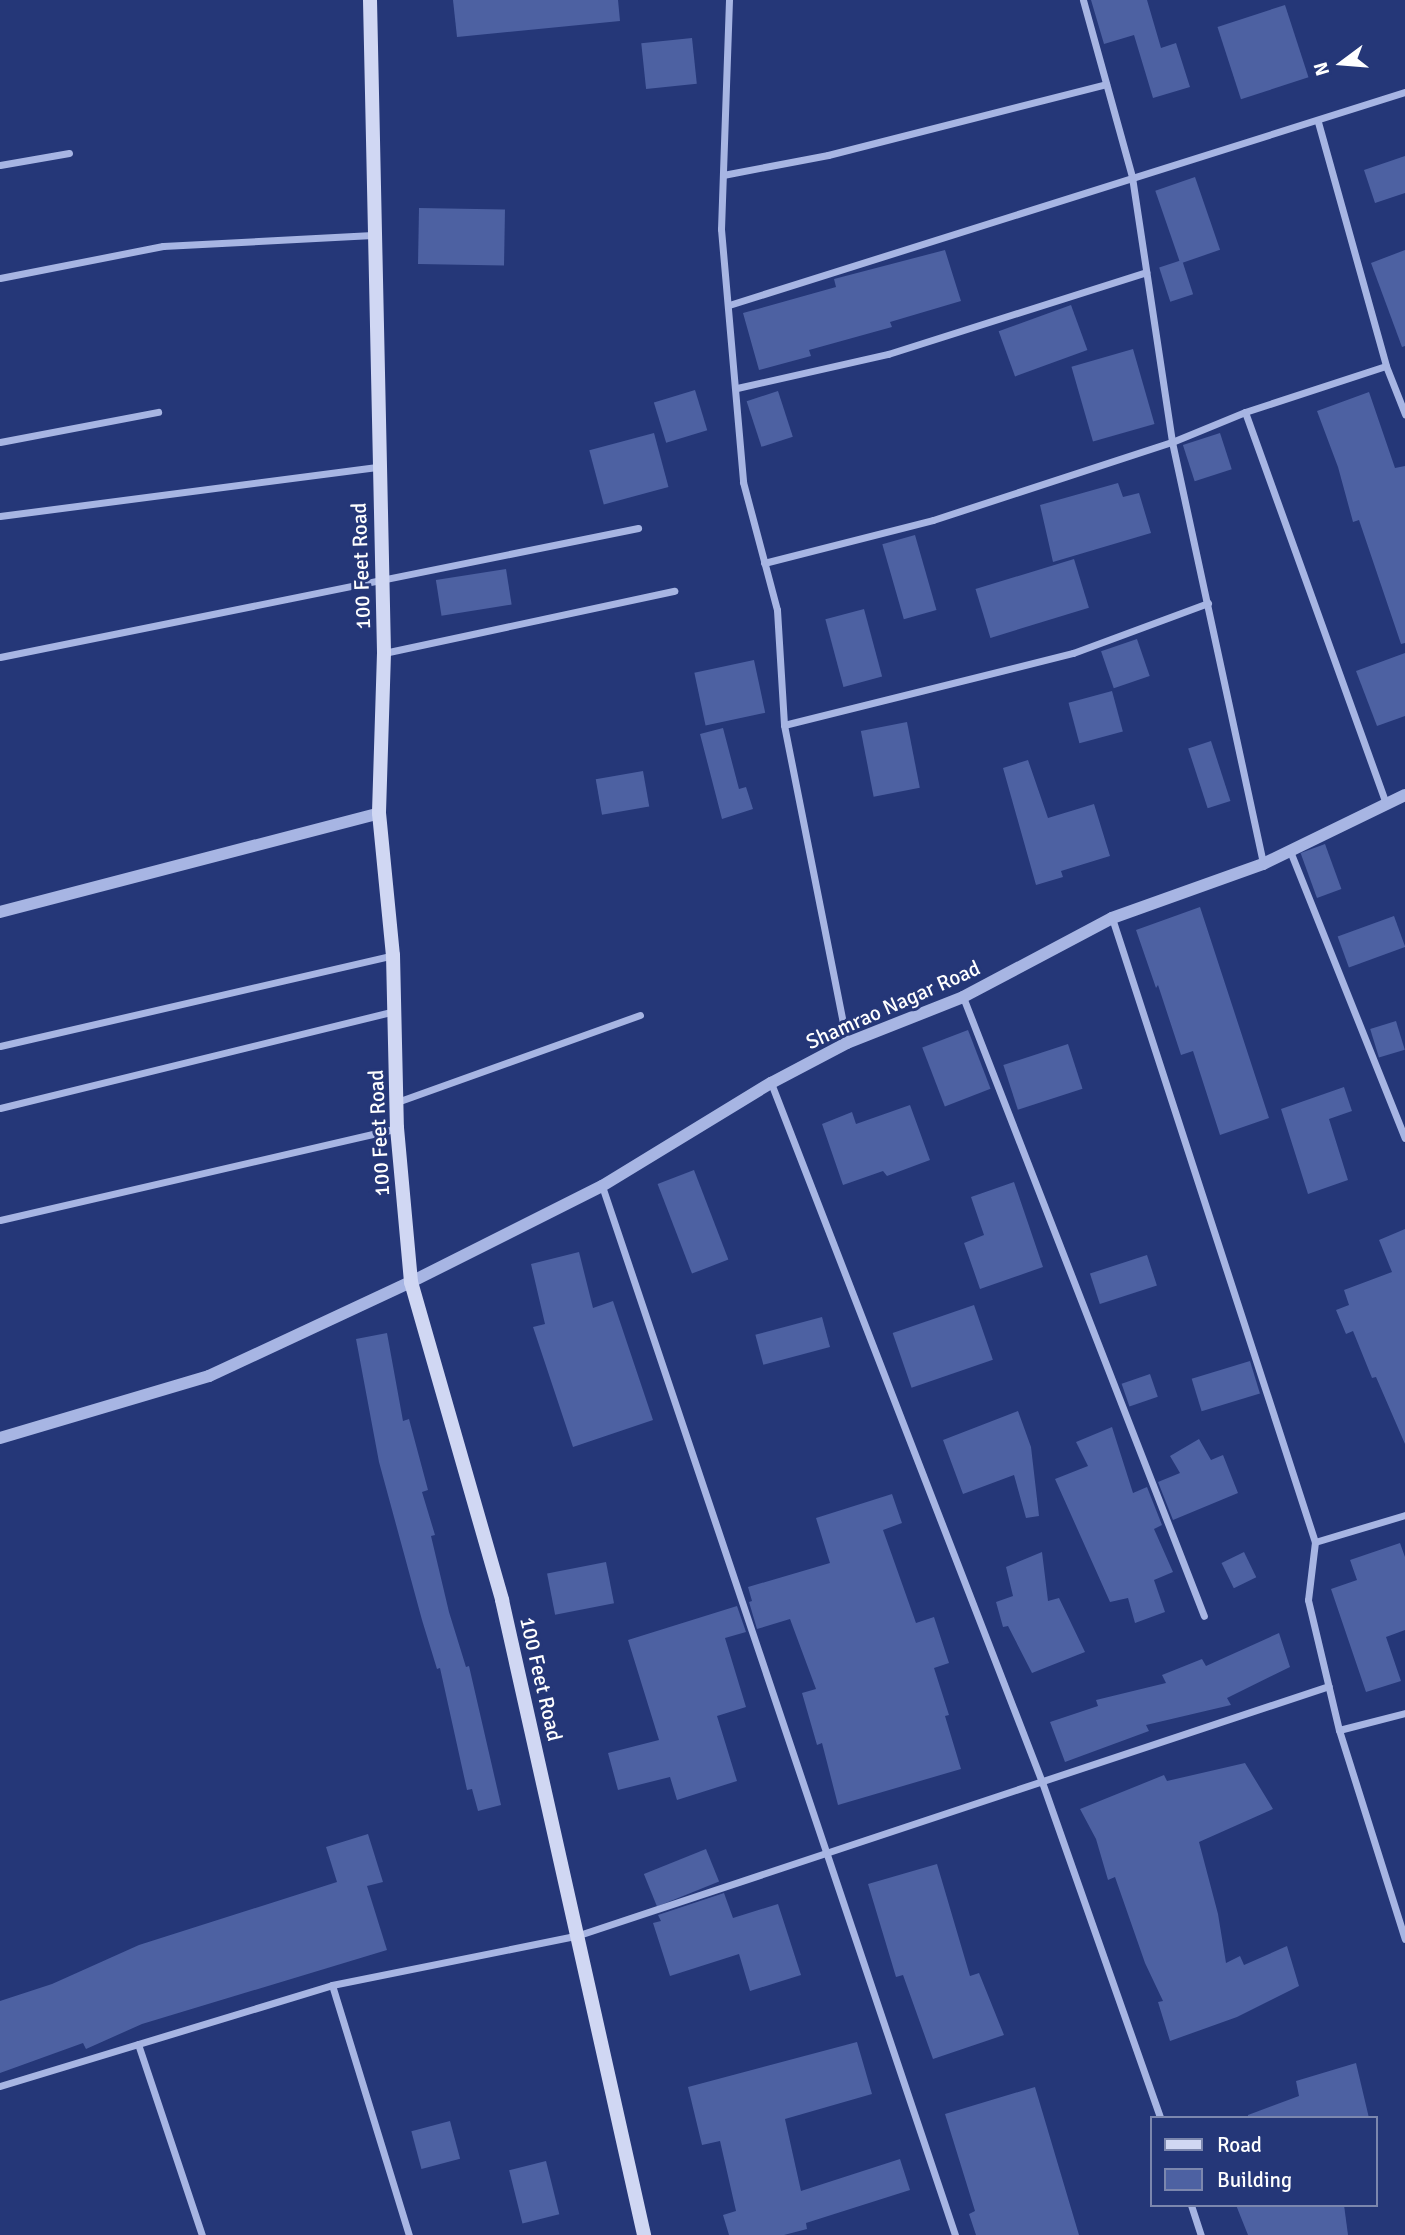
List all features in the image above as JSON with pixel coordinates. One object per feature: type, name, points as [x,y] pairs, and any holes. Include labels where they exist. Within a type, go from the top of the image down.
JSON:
[{"type":"main road","name":"100 Feet Road","points":[[370,0],[384,653],[379,813],[393,955],[397,1128],[411,1282],[502,1600],[644,2235]]},
{"type":"street","points":[[729,0],[721,229],[737,388],[743,482],[777,610],[784,724],[847,1043]]},
{"type":"street","points":[[1083,0],[1132,177],[1172,442],[1264,864]]},
{"type":"street","points":[[723,175],[828,155],[1106,84]]},
{"type":"street","points":[[729,305],[1132,177],[1318,122],[1405,92]]},
{"type":"street","points":[[1318,122],[1387,366],[1405,414]]},
{"type":"street","points":[[0,165],[69,153]]},
{"type":"street","points":[[0,278],[163,246],[373,235]]},
{"type":"street","points":[[737,388],[888,355],[1146,272]]},
{"type":"street","points":[[764,563],[933,520],[1172,442],[1245,412],[1387,366]]},
{"type":"street","points":[[0,442],[158,412]]},
{"type":"street","points":[[1245,412],[1386,804]]},
{"type":"street","points":[[0,516],[379,467]]},
{"type":"street","points":[[0,657],[639,528]]},
{"type":"street","points":[[384,653],[674,591]]},
{"type":"street","points":[[784,724],[1073,653],[1208,603]]},
{"type":"street","name":"Shamrao Nagar Road","points":[[0,1438],[209,1376],[411,1282],[603,1186],[771,1083],[847,1043],[963,997],[1112,918],[1264,864],[1405,795]]},
{"type":"street","points":[[0,912],[379,813]]},
{"type":"street","points":[[1290,851],[1405,1138]]},
{"type":"street","points":[[1112,918],[1315,1542],[1308,1600],[1339,1730],[1405,1939]]},
{"type":"street","points":[[0,1046],[393,955]]},
{"type":"street","points":[[963,997],[1204,1616]]},
{"type":"street","points":[[0,1108],[394,1011]]},
{"type":"street","points":[[397,1103],[640,1015]]},
{"type":"street","points":[[771,1083],[1042,1782],[1159,2116]]},
{"type":"street","points":[[0,1220],[397,1128]]},
{"type":"street","points":[[603,1186],[955,2235]]},
{"type":"street","points":[[1315,1542],[1405,1515]]},
{"type":"street","points":[[0,2086],[332,1985],[576,1936],[1329,1686]]},
{"type":"street","points":[[1339,1730],[1405,1713]]},
{"type":"street","points":[[332,1985],[409,2235]]},
{"type":"street","points":[[138,2044],[202,2235]]},
{"type":"street","points":[[1192,2207],[1201,2235]]},
{"type":"building","points":[[453,0],[618,0],[620,21],[457,37]]},
{"type":"building","points":[[1091,0],[1147,0],[1161,48],[1176,43],[1190,87],[1153,98],[1134,35],[1104,44]]},
{"type":"building","points":[[1285,5],[1308,77],[1241,99],[1217,27]]},
{"type":"building","points":[[692,38],[697,84],[646,89],[641,43]]},
{"type":"building","points":[[1405,156],[1405,193],[1375,203],[1364,170]]},
{"type":"building","points":[[1195,177],[1220,250],[1180,263],[1155,191]]},
{"type":"building","points":[[419,208],[505,210],[504,265],[418,264]]},
{"type":"building","points":[[945,250],[961,301],[890,322],[892,327],[809,350],[811,356],[759,370],[743,313],[836,287],[834,279]]},
{"type":"building","points":[[1405,250],[1405,346],[1402,347],[1371,263]]},
{"type":"building","points":[[1182,260],[1193,294],[1170,302],[1159,267]]},
{"type":"building","points":[[1071,305],[1087,350],[1015,376],[999,331]]},
{"type":"building","points":[[1133,349],[1154,424],[1093,442],[1071,367]]},
{"type":"building","points":[[695,390],[707,430],[666,443],[654,403]]},
{"type":"building","points":[[778,391],[793,437],[761,447],[747,401]]},
{"type":"building","points":[[1369,392],[1395,468],[1405,466],[1405,643],[1401,644],[1359,520],[1353,522],[1338,467],[1317,411]]},
{"type":"building","points":[[654,433],[668,487],[604,504],[589,450]]},
{"type":"building","points":[[1220,433],[1232,469],[1195,481],[1183,445]]},
{"type":"building","points":[[1118,483],[1123,497],[1139,493],[1151,533],[1053,562],[1040,505]]},
{"type":"building","points":[[915,535],[936,610],[904,619],[882,544]]},
{"type":"building","points":[[1074,559],[1089,608],[990,638],[976,589]]},
{"type":"building","points":[[506,569],[512,605],[442,616],[436,580]]},
{"type":"building","points":[[864,609],[882,677],[843,687],[825,619]]},
{"type":"building","points":[[1137,639],[1150,676],[1114,688],[1101,651]]},
{"type":"building","points":[[1405,653],[1405,716],[1377,726],[1356,671]]},
{"type":"building","points":[[754,660],[765,713],[706,726],[694,673]]},
{"type":"building","points":[[1112,691],[1123,732],[1079,743],[1069,703]]},
{"type":"building","points":[[907,722],[920,788],[874,797],[861,731]]},
{"type":"building","points":[[723,728],[739,789],[746,787],[753,809],[722,819],[700,734]]},
{"type":"building","points":[[1211,741],[1230,801],[1208,808],[1188,748]]},
{"type":"building","points":[[1028,760],[1048,818],[1094,804],[1110,856],[1061,871],[1063,877],[1036,885],[1003,768]]},
{"type":"building","points":[[643,771],[649,806],[602,815],[596,779]]},
{"type":"building","points":[[1325,844],[1341,889],[1317,898],[1301,853]]},
{"type":"building","points":[[1200,907],[1269,1118],[1220,1135],[1193,1051],[1181,1055],[1136,930]]},
{"type":"building","points":[[1394,916],[1405,947],[1349,968],[1338,937]]},
{"type":"building","points":[[1396,1021],[1405,1050],[1379,1058],[1370,1029]]},
{"type":"building","points":[[968,1030],[991,1089],[945,1106],[922,1048]]},
{"type":"building","points":[[1068,1044],[1083,1089],[1018,1110],[1003,1065]]},
{"type":"building","points":[[1344,1087],[1352,1111],[1329,1119],[1348,1180],[1308,1194],[1281,1109]]},
{"type":"building","points":[[910,1105],[930,1160],[887,1176],[883,1171],[843,1185],[822,1124],[852,1112],[856,1124]]},
{"type":"building","points":[[694,1170],[728,1260],[692,1274],[658,1184]]},
{"type":"building","points":[[1014,1182],[1043,1267],[980,1289],[964,1243],[984,1235],[971,1197]]},
{"type":"building","points":[[1405,1229],[1405,1444],[1376,1377],[1372,1378],[1353,1331],[1346,1334],[1336,1310],[1349,1305],[1344,1290],[1392,1272],[1379,1240]]},
{"type":"building","points":[[579,1252],[593,1308],[613,1301],[653,1420],[573,1447],[533,1327],[545,1324],[531,1264]]},
{"type":"building","points":[[1147,1255],[1157,1285],[1100,1304],[1090,1274]]},
{"type":"building","points":[[974,1305],[993,1360],[912,1388],[893,1333]]},
{"type":"building","points":[[822,1317],[830,1347],[763,1365],[755,1335]]},
{"type":"building","points":[[387,1333],[403,1421],[409,1419],[428,1490],[422,1492],[435,1535],[431,1536],[449,1612],[466,1667],[469,1666],[501,1805],[478,1811],[472,1789],[467,1790],[440,1668],[437,1669],[422,1620],[379,1462],[356,1339]]},
{"type":"building","points":[[1250,1361],[1260,1394],[1202,1411],[1192,1379]]},
{"type":"building","points":[[1150,1374],[1158,1397],[1129,1406],[1122,1384]]},
{"type":"building","points":[[1018,1411],[1031,1447],[1039,1516],[1026,1518],[1014,1475],[963,1494],[943,1440]]},
{"type":"building","points":[[1112,1427],[1133,1493],[1147,1487],[1162,1525],[1154,1529],[1173,1572],[1154,1580],[1165,1612],[1135,1623],[1128,1598],[1110,1602],[1055,1479],[1088,1466],[1076,1442]]},
{"type":"building","points":[[1199,1439],[1211,1460],[1223,1455],[1238,1493],[1173,1520],[1158,1482],[1180,1473],[1170,1456]]},
{"type":"building","points":[[892,1494],[902,1523],[883,1530],[916,1623],[934,1617],[949,1663],[934,1668],[949,1715],[945,1716],[961,1769],[838,1805],[822,1743],[817,1745],[802,1693],[816,1689],[790,1619],[757,1629],[749,1602],[752,1601],[748,1587],[830,1563],[816,1518]]},
{"type":"building","points":[[1400,1543],[1405,1557],[1405,1630],[1386,1637],[1401,1681],[1366,1692],[1331,1589],[1357,1580],[1350,1560]]},
{"type":"building","points":[[1042,1552],[1048,1601],[1059,1598],[1085,1652],[1032,1673],[1008,1626],[1003,1627],[996,1602],[1013,1596],[1006,1567]]},
{"type":"building","points":[[1244,1552],[1256,1577],[1234,1588],[1222,1563]]},
{"type":"building","points":[[606,1562],[614,1603],[555,1615],[547,1573]]},
{"type":"building","points":[[737,1606],[746,1632],[725,1638],[746,1707],[717,1716],[737,1781],[677,1800],[670,1777],[618,1790],[608,1753],[659,1740],[628,1640]]},
{"type":"building","points":[[1279,1633],[1290,1667],[1227,1698],[1231,1705],[1146,1725],[1149,1731],[1065,1762],[1050,1722],[1098,1706],[1096,1700],[1166,1683],[1162,1675],[1202,1659],[1206,1666]]},
{"type":"building","points":[[1245,1763],[1273,1809],[1199,1842],[1218,1914],[1226,1963],[1240,1956],[1244,1965],[1287,1946],[1299,1986],[1237,2017],[1170,2041],[1158,2002],[1163,2001],[1145,1963],[1115,1877],[1108,1880],[1096,1839],[1080,1809],[1164,1775],[1167,1781]]},
{"type":"building","points":[[368,1834],[383,1882],[367,1886],[387,1950],[142,2024],[86,2049],[83,2043],[0,2073],[0,2001],[52,1984],[139,1945],[337,1882],[326,1847]]},
{"type":"building","points":[[706,1849],[719,1881],[657,1907],[644,1874]]},
{"type":"building","points":[[937,1864],[970,1976],[979,1973],[1004,2035],[933,2059],[903,1975],[896,1977],[868,1884]]},
{"type":"building","points":[[724,1893],[733,1918],[778,1904],[801,1975],[750,1991],[739,1954],[670,1976],[653,1923],[661,1921],[658,1915]]},
{"type":"building","points":[[857,2042],[872,2094],[785,2119],[801,2191],[900,2159],[910,2190],[806,2223],[807,2229],[784,2235],[729,2235],[723,2215],[736,2211],[720,2141],[702,2145],[688,2087]]},
{"type":"building","points":[[1356,2063],[1369,2116],[1248,2116],[1299,2096],[1296,2081]]},
{"type":"building","points":[[1035,2087],[1079,2235],[976,2235],[969,2214],[975,2211],[945,2114]]},
{"type":"building","points":[[450,2121],[460,2159],[421,2169],[411,2131]]},
{"type":"building","points":[[546,2161],[559,2214],[522,2224],[509,2170]]},
{"type":"building","points":[[1237,2207],[1344,2207],[1348,2235],[1248,2235]]}]
